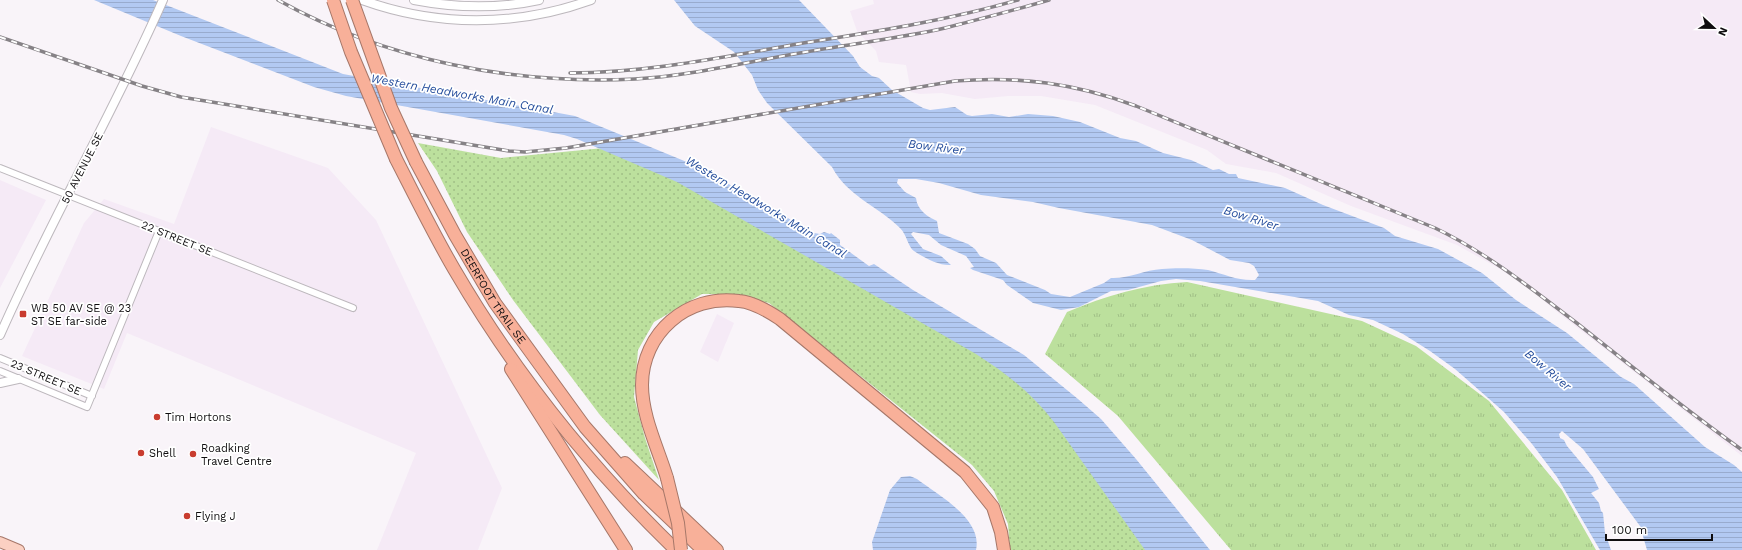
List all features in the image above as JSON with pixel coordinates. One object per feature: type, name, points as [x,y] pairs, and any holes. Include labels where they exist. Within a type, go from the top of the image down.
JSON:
[{"type":"highway","name":"DEERFOOT TRAIL SE","points":[[333,0],[351,52],[396,159],[455,269],[495,333],[534,389],[564,428],[653,528],[676,550]]},
{"type":"highway","name":"DEERFOOT TRAIL SE","points":[[352,0],[391,108],[416,162],[455,235],[495,302],[585,427],[644,494],[703,550]]},
{"type":"highway","points":[[681,550],[678,523],[667,478],[644,405],[642,371],[646,356],[653,340],[662,328],[692,306],[717,300],[740,301],[766,311],[780,319],[966,472],[993,507],[1002,532],[1004,550]]},
{"type":"highway","points":[[495,333],[511,370],[626,550]]},
{"type":"highway","points":[[585,427],[717,550]]},
{"type":"main road","points":[[0,542],[19,550]]},
{"type":"street","name":"50 AVENUE SE","points":[[0,335],[28,272],[68,196],[163,0]]},
{"type":"street","points":[[362,0],[389,9],[419,16],[471,21],[504,20],[529,17],[591,0]]},
{"type":"street","points":[[414,0],[433,4],[473,7],[510,5],[539,0]]},
{"type":"street","name":"22 STREET SE","points":[[0,168],[353,308]]},
{"type":"street","points":[[92,396],[159,231]]},
{"type":"street","name":"23 STREET SE","points":[[0,358],[92,396],[87,407],[0,371]]},
{"type":"street","points":[[0,383],[18,379]]},
{"type":"shaded area","points":[[873,0],[1742,0],[1742,456],[1536,294],[1502,270],[1457,245],[1351,206],[1276,173],[1226,164],[1207,150],[1095,105],[1041,96],[1008,96],[975,99],[942,93],[920,94],[911,92],[906,65],[879,62],[876,51],[857,31],[850,11],[874,4]]},
{"type":"shaded area","points":[[211,127],[328,168],[376,220],[502,488],[478,550],[377,550],[416,453],[127,333],[104,389],[22,356],[84,223],[104,199],[174,224]]},
{"type":"shaded area","points":[[0,180],[46,200],[0,288]]},
{"type":"shaded area","points":[[717,314],[734,323],[718,362],[700,352]]},
{"type":"green space","points":[[418,143],[501,158],[614,147],[703,188],[1028,383],[1157,550],[1010,550],[1008,524],[994,491],[972,465],[769,303],[735,294],[702,294],[654,322],[638,350],[634,397],[645,438],[659,480],[600,415],[513,300],[467,232],[437,171]]},
{"type":"green space","points":[[1187,282],[1362,321],[1416,346],[1489,401],[1562,490],[1596,550],[1231,550],[1118,416],[1045,354],[1067,312],[1111,296],[1141,288]]},
{"type":"water","name":"Western Headworks Main Canal","points":[[94,0],[153,0],[343,74],[575,116],[699,167],[814,233],[831,233],[840,240],[840,245],[869,266],[874,264],[913,290],[1024,355],[1101,419],[1136,459],[1210,550],[1145,550],[1054,422],[1028,393],[1009,377],[976,354],[677,182],[577,139],[564,135],[346,96],[314,87],[181,36]]},
{"type":"water","name":"Bow River","points":[[674,0],[799,0],[853,56],[860,67],[872,76],[879,78],[892,90],[923,108],[930,110],[955,107],[967,115],[972,116],[992,114],[1009,117],[1028,114],[1053,116],[1080,122],[1120,138],[1136,141],[1163,153],[1191,160],[1213,170],[1219,169],[1229,174],[1236,174],[1238,178],[1285,188],[1323,205],[1384,228],[1395,236],[1438,249],[1482,273],[1516,300],[1567,333],[1621,377],[1634,384],[1705,447],[1734,465],[1742,472],[1742,550],[1647,550],[1640,526],[1583,449],[1562,431],[1559,434],[1560,438],[1564,440],[1567,446],[1593,477],[1599,489],[1591,493],[1599,503],[1603,513],[1605,533],[1611,550],[1600,550],[1557,477],[1532,444],[1504,412],[1455,369],[1430,351],[1403,334],[1373,320],[1349,315],[1318,301],[1200,281],[1176,279],[1161,281],[1128,290],[1111,291],[1079,307],[1061,310],[1033,303],[1007,285],[1003,280],[970,268],[974,267],[966,256],[941,245],[929,235],[913,232],[911,234],[923,249],[941,256],[951,265],[937,263],[927,259],[912,249],[900,228],[846,186],[832,167],[767,103],[758,90],[752,75],[734,52],[695,26]],"holes":[[[898,179],[916,179],[939,183],[981,195],[1033,202],[1152,225],[1192,240],[1230,260],[1249,263],[1254,266],[1259,275],[1255,280],[1249,280],[1203,269],[1162,269],[1124,277],[1111,278],[1104,283],[1070,297],[1051,294],[1045,290],[1007,275],[996,263],[980,256],[975,249],[968,244],[939,233],[937,221],[924,212],[918,206],[916,198],[905,192],[897,183]]]},
{"type":"water","points":[[910,476],[917,479],[947,500],[966,518],[973,528],[976,539],[976,550],[873,550],[872,542],[890,490],[901,477]]},
{"type":"railway","points":[[278,0],[319,21],[406,53],[450,64],[496,72],[542,78],[589,80],[635,79],[676,75],[909,35],[945,28],[1049,0]]},
{"type":"railway","points":[[570,73],[628,70],[713,59],[909,25],[964,14],[1018,0]]},
{"type":"railway","points":[[0,37],[142,86],[181,97],[509,151],[525,152],[566,148],[955,81],[1024,81],[1047,83],[1091,92],[1136,106],[1435,228],[1454,238],[1491,260],[1526,285],[1742,450]]},
{"type":"place","name":"WB 50 AV SE @ 23 ST SE far-side","points":[[23,314]]},
{"type":"place","name":"Tim Hortons","points":[[157,417]]},
{"type":"place","name":"Shell","points":[[141,453]]},
{"type":"place","name":"Roadking Travel Centre","points":[[193,454]]},
{"type":"place","name":"Flying J","points":[[187,516]]}]
